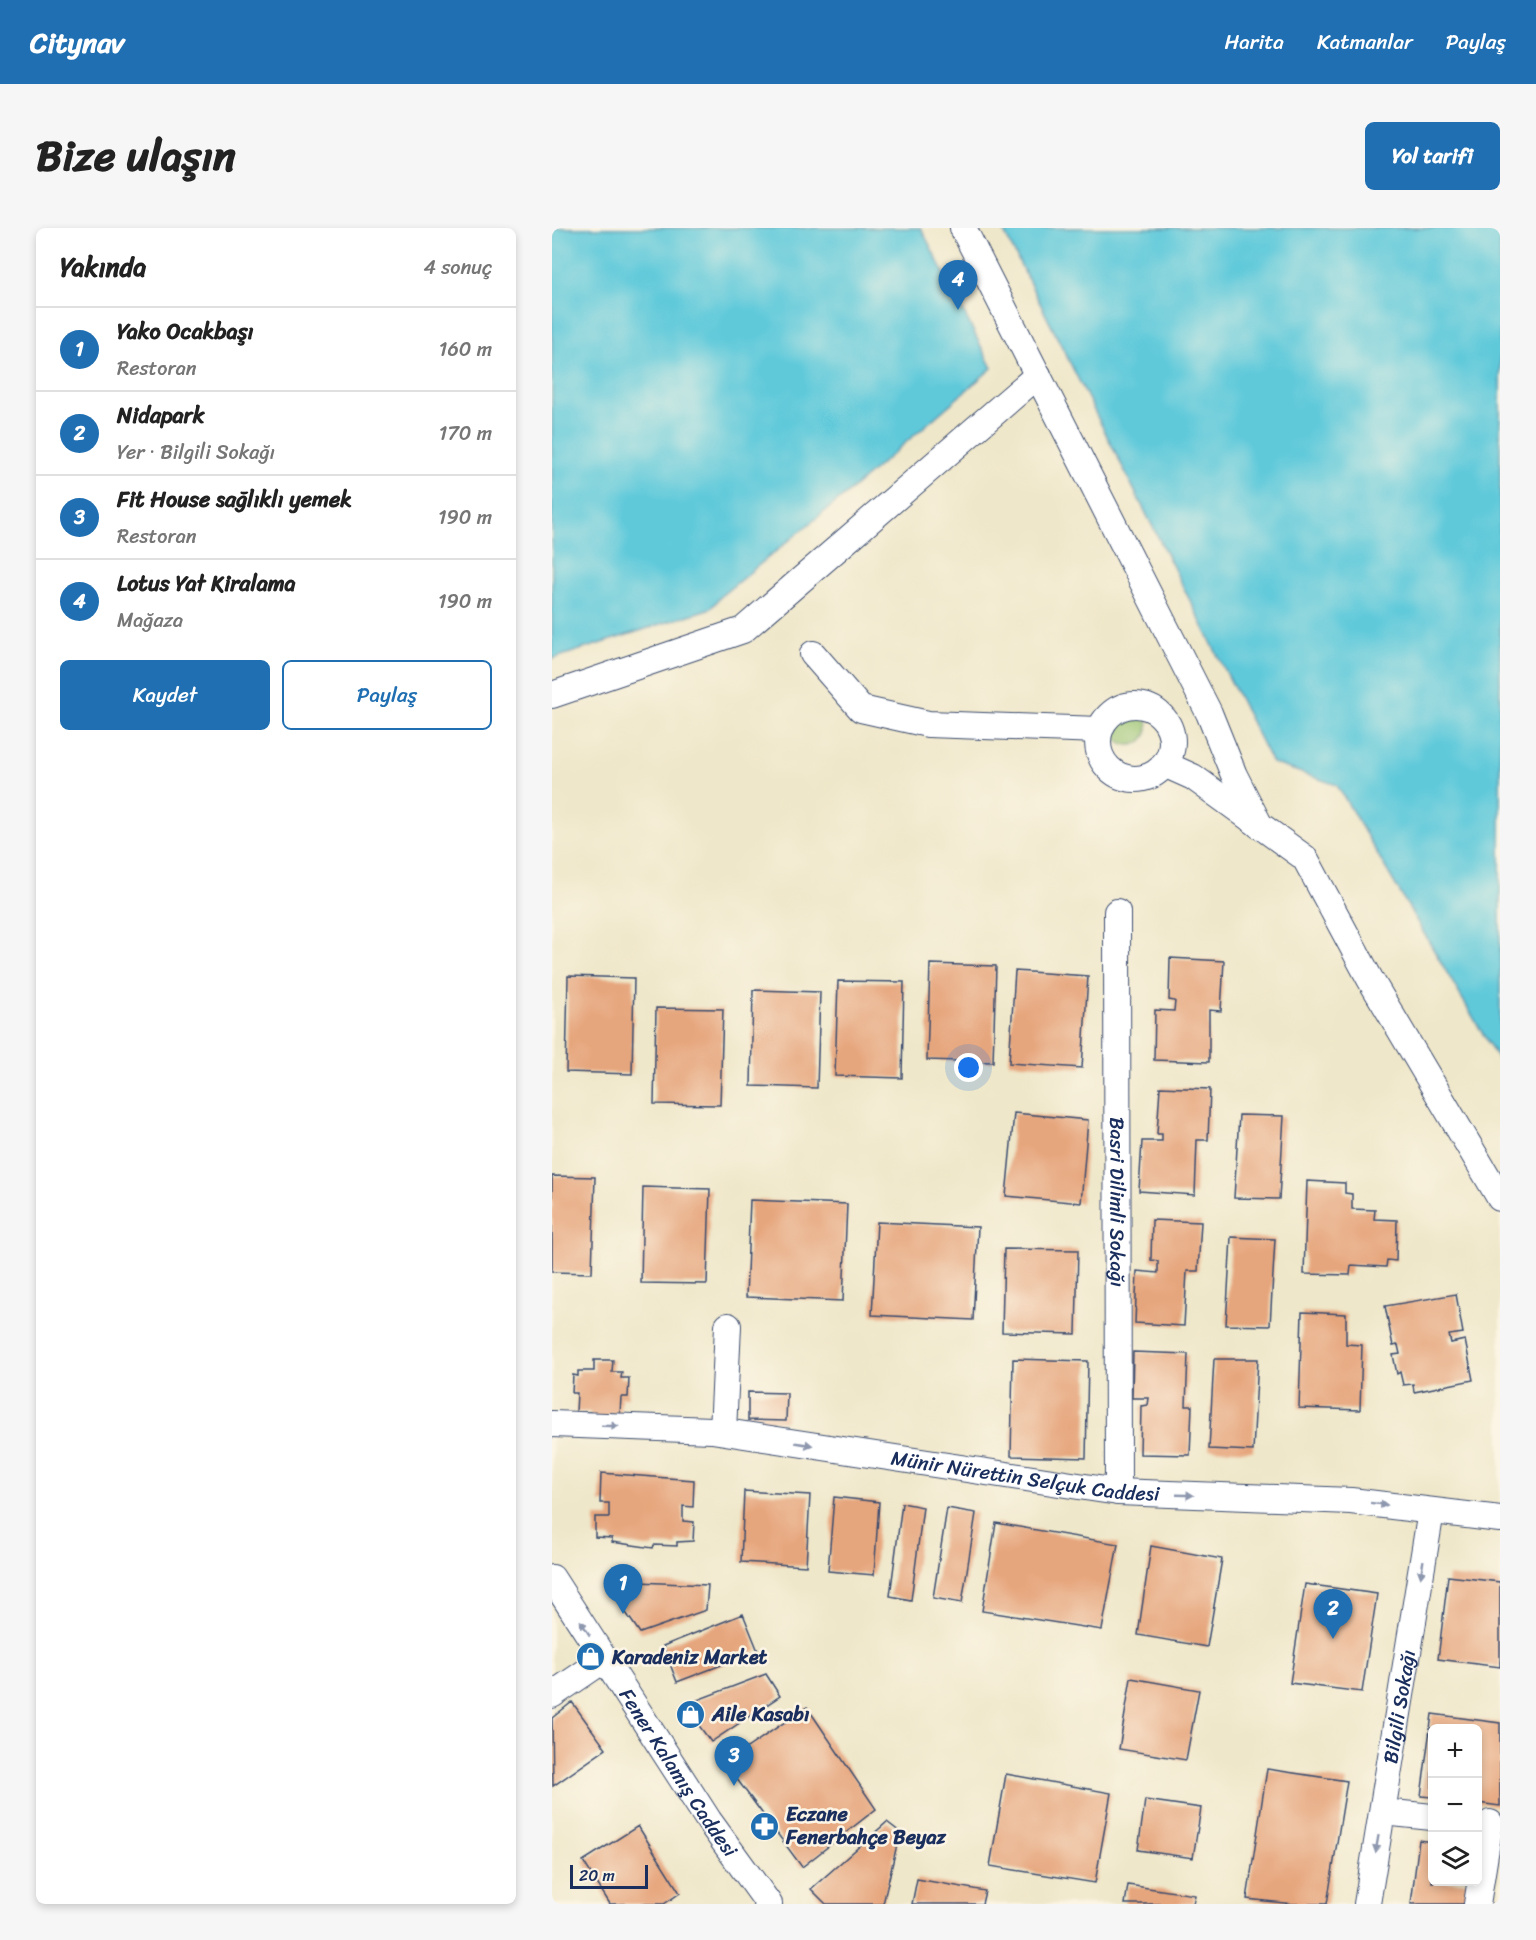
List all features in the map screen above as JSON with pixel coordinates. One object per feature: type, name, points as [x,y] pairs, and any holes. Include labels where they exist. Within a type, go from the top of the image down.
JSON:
[{"type":"street","points":[[963,228],[1209,713],[1234,776],[1260,826]]},
{"type":"street","points":[[552,695],[743,630],[1038,375]]},
{"type":"street","points":[[813,654],[861,709],[928,724],[1100,730]]},
{"type":"street","points":[[1126,706],[1150,709],[1161,716],[1172,737],[1171,749],[1164,764],[1146,777],[1134,779],[1113,772],[1100,753],[1100,730],[1106,719],[1126,706]]},
{"type":"street","points":[[1164,764],[1193,777],[1305,858],[1370,979],[1500,1198]]},
{"type":"street","name":"Basri Dilimli Sokağı","points":[[1117,912],[1118,1492]]},
{"type":"street","points":[[723,1431],[728,1326]]},
{"type":"street","name":"Münir Nürettin Selçuk Caddesi","points":[[552,1424],[723,1431],[1118,1492],[1351,1501],[1500,1519]]},
{"type":"street","name":"Bilgili Sokağı","points":[[1366,1904],[1431,1511]]},
{"type":"street","name":"Fener Kalamış Caddesi","points":[[552,1578],[709,1821],[769,1904]]},
{"type":"street","points":[[552,1695],[605,1659]]},
{"type":"street","points":[[1383,1812],[1428,1817]]},
{"type":"street","points":[[1477,1904],[1489,1822]]},
{"type":"green space","points":[[1130,709],[1143,714],[1148,727],[1143,740],[1130,745],[1117,740],[1112,727],[1117,714]]},
{"type":"water","points":[[552,228],[921,228],[992,368],[845,495],[722,595],[711,608],[552,659]]},
{"type":"water","points":[[1002,228],[1500,228],[1500,1063],[1337,785],[1272,763]]},
{"type":"building","points":[[1170,958],[1224,961],[1221,1011],[1209,1010],[1209,1062],[1154,1060],[1155,1010],[1174,1011],[1175,1001],[1169,1000]]},
{"type":"building","points":[[930,964],[996,966],[993,1062],[927,1060]]},
{"type":"building","points":[[1015,971],[1088,976],[1082,1068],[1009,1063]]},
{"type":"building","points":[[568,976],[634,978],[632,1074],[566,1072]]},
{"type":"building","points":[[838,981],[904,982],[902,1078],[835,1076]]},
{"type":"building","points":[[753,990],[820,992],[817,1088],[751,1086]]},
{"type":"building","points":[[656,1008],[723,1009],[720,1105],[654,1104]]},
{"type":"building","points":[[1160,1087],[1210,1089],[1208,1140],[1197,1140],[1195,1195],[1139,1191],[1142,1141],[1162,1141],[1162,1134],[1157,1134]]},
{"type":"building","points":[[1014,1113],[1088,1120],[1081,1203],[1006,1196]]},
{"type":"building","points":[[1239,1115],[1284,1116],[1279,1199],[1234,1198]]},
{"type":"building","points":[[552,1176],[595,1177],[592,1273],[552,1272]]},
{"type":"building","points":[[1307,1181],[1345,1183],[1345,1193],[1352,1194],[1352,1209],[1375,1210],[1374,1219],[1397,1220],[1396,1261],[1387,1260],[1386,1267],[1351,1265],[1350,1275],[1304,1274]]},
{"type":"building","points":[[643,1187],[710,1189],[707,1284],[641,1283]]},
{"type":"building","points":[[750,1200],[847,1204],[843,1301],[746,1297]]},
{"type":"building","points":[[1152,1220],[1201,1222],[1198,1271],[1187,1271],[1184,1326],[1135,1323],[1137,1271],[1158,1273],[1158,1261],[1151,1260]]},
{"type":"building","points":[[877,1222],[978,1227],[973,1320],[872,1315]]},
{"type":"building","points":[[1231,1237],[1275,1239],[1270,1326],[1226,1325]]},
{"type":"building","points":[[1004,1249],[1078,1250],[1076,1334],[1002,1332]]},
{"type":"building","points":[[1456,1294],[1463,1333],[1449,1335],[1451,1343],[1465,1340],[1473,1380],[1414,1392],[1413,1384],[1403,1385],[1400,1372],[1397,1374],[1393,1355],[1400,1354],[1398,1345],[1393,1346],[1385,1306]]},
{"type":"building","points":[[1302,1312],[1346,1314],[1346,1344],[1362,1345],[1360,1410],[1299,1408]]},
{"type":"building","points":[[1133,1352],[1188,1354],[1186,1406],[1192,1406],[1190,1455],[1140,1454],[1141,1406],[1148,1405],[1149,1398],[1132,1398]]},
{"type":"building","points":[[1013,1359],[1088,1361],[1086,1458],[1011,1456]]},
{"type":"building","points":[[1214,1359],[1258,1359],[1253,1451],[1209,1449]]},
{"type":"building","points":[[594,1360],[613,1360],[612,1372],[622,1372],[621,1378],[629,1378],[628,1397],[621,1397],[620,1414],[610,1413],[610,1420],[590,1419],[590,1412],[576,1412],[577,1393],[572,1393],[573,1375],[578,1376],[578,1371],[594,1371]]},
{"type":"building","points":[[748,1392],[787,1393],[786,1421],[748,1420]]},
{"type":"building","points":[[601,1473],[694,1480],[693,1507],[683,1506],[683,1521],[694,1522],[693,1541],[677,1542],[677,1546],[654,1545],[653,1548],[612,1542],[612,1538],[595,1537],[595,1517],[609,1517],[609,1503],[600,1503]]},
{"type":"building","points":[[744,1491],[810,1495],[806,1566],[741,1562]]},
{"type":"building","points":[[834,1497],[879,1502],[874,1575],[828,1571]]},
{"type":"building","points":[[902,1503],[923,1507],[911,1600],[890,1596]]},
{"type":"building","points":[[947,1508],[976,1513],[962,1603],[933,1598]]},
{"type":"building","points":[[996,1523],[1118,1544],[1102,1630],[982,1611]]},
{"type":"building","points":[[1151,1546],[1222,1559],[1207,1647],[1138,1635]]},
{"type":"building","points":[[1448,1576],[1500,1582],[1500,1667],[1438,1659]]},
{"type":"building","points":[[614,1581],[708,1585],[706,1610],[640,1633],[613,1594]]},
{"type":"building","points":[[1305,1584],[1377,1594],[1362,1692],[1290,1683]]},
{"type":"building","points":[[743,1614],[758,1651],[677,1682],[663,1646]]},
{"type":"building","points":[[766,1674],[780,1696],[711,1742],[684,1705]]},
{"type":"building","points":[[1131,1678],[1199,1690],[1186,1760],[1119,1749]]},
{"type":"building","points":[[572,1702],[606,1749],[553,1786],[552,1718]]},
{"type":"building","points":[[807,1707],[876,1809],[802,1867],[725,1763]]},
{"type":"building","points":[[1432,1714],[1500,1723],[1500,1806],[1482,1804],[1482,1724],[1431,1724]]},
{"type":"building","points":[[1428,1744],[1428,1797],[1421,1796]]},
{"type":"building","points":[[1267,1769],[1347,1781],[1327,1904],[1294,1904],[1247,1899]]},
{"type":"building","points":[[1006,1774],[1111,1793],[1095,1883],[990,1866]]},
{"type":"building","points":[[1145,1800],[1201,1808],[1193,1858],[1138,1850]]},
{"type":"building","points":[[887,1822],[900,1832],[883,1904],[826,1904],[811,1889]]},
{"type":"building","points":[[638,1826],[680,1893],[664,1904],[610,1904],[583,1861]]},
{"type":"building","points":[[1419,1840],[1428,1841],[1428,1886],[1468,1886],[1466,1904],[1411,1904]]},
{"type":"building","points":[[917,1879],[985,1891],[982,1904],[912,1904]]},
{"type":"building","points":[[1128,1885],[1195,1895],[1193,1904],[1125,1904]]},
{"type":"place","name":"Lotus Yat Kiralama","points":[[958,310]]},
{"type":"place","name":"Yako Ocakbaşı","points":[[623,1614]]},
{"type":"place","name":"Nidapark","points":[[1333,1639]]},
{"type":"place","name":"Karadeniz Market","points":[[591,1657]]},
{"type":"place","name":"Aile Kasabı","points":[[691,1714]]},
{"type":"place","name":"Fit House sağlıklı yemek","points":[[734,1786]]},
{"type":"place","name":"Eczane Fenerbahçe Beyaz","points":[[765,1826]]}]
